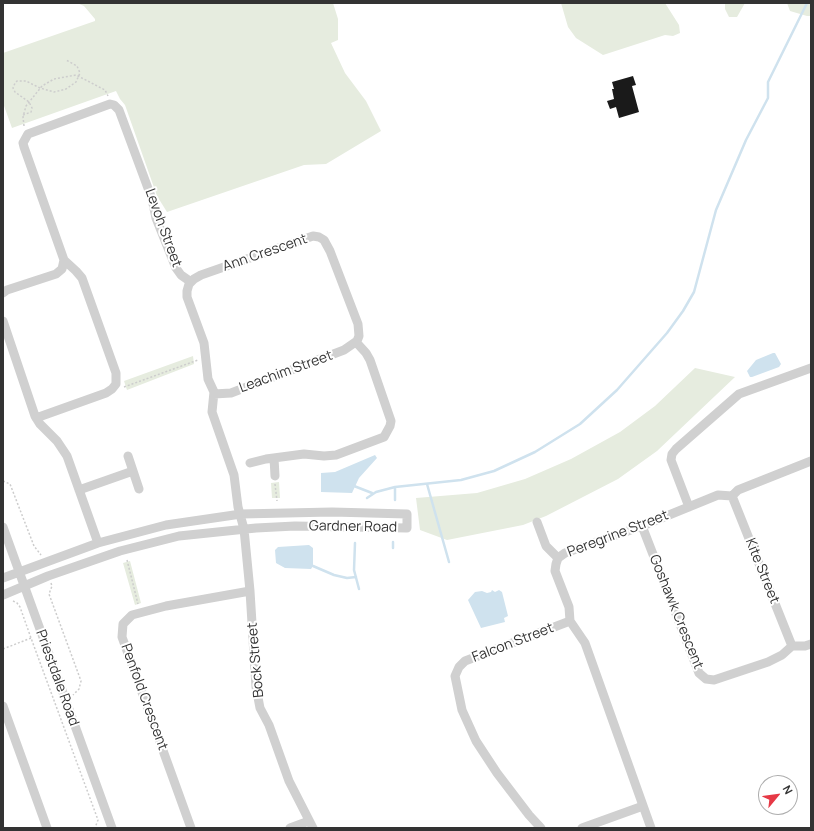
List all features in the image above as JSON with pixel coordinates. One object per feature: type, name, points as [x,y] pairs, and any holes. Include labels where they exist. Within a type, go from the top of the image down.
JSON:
[{"type":"street","points":[[36,418],[106,393],[116,384],[116,373],[82,278],[64,260],[23,143],[28,134],[110,104]]},
{"type":"street","name":"Levoh Street","points":[[110,104],[114,105],[122,114],[152,199],[156,218],[176,268],[181,275],[191,282],[187,291],[187,297],[204,343],[208,379],[214,394],[212,412],[234,475],[238,506],[244,529]]},
{"type":"street","name":"Ann Crescent","points":[[191,282],[208,272],[313,236],[318,237],[324,240],[330,251],[358,324],[359,336],[356,342]]},
{"type":"street","points":[[3,293],[7,290],[56,274],[62,269],[64,260]]},
{"type":"street","points":[[3,321],[36,418],[57,441],[67,456],[98,543]]},
{"type":"street","points":[[250,464],[274,458],[304,454],[324,456],[336,455],[384,437],[388,432],[391,421],[370,360],[356,342]]},
{"type":"street","name":"Leachim Street","points":[[214,394],[231,393],[344,350],[356,342]]},
{"type":"street","points":[[689,507],[671,460],[672,454],[676,448],[739,394],[811,368]]},
{"type":"street","points":[[128,456],[139,489]]},
{"type":"street","points":[[274,458],[275,476]]},
{"type":"street","name":"Peregrine Street","points":[[651,828],[585,643],[570,622],[569,608],[555,571],[558,558],[565,553],[642,526],[718,495],[732,496],[738,490],[811,461]]},
{"type":"street","points":[[79,490],[133,471]]},
{"type":"street","name":"Kite Street","points":[[732,496],[792,646]]},
{"type":"street","name":"Gardner Road","points":[[3,578],[98,543],[166,525],[240,514],[332,512],[407,514],[407,528],[295,526],[244,529],[179,536],[120,551],[48,576],[24,587],[6,598]]},
{"type":"street","points":[[537,522],[546,546],[558,558]]},
{"type":"street","name":"Goshawk Crescent","points":[[642,526],[699,673],[706,679],[714,680],[768,662],[782,655],[792,646]]},
{"type":"street","name":"Priestdale Road","points":[[3,527],[112,828]]},
{"type":"street","name":"Bock Street","points":[[244,529],[250,591],[256,687],[260,708],[269,725],[289,781],[311,824]]},
{"type":"street","name":"Penfold Crescent","points":[[191,828],[122,637],[123,624],[127,619],[137,614],[195,600],[250,591]]},
{"type":"street","name":"Falcon Street","points":[[541,828],[529,816],[497,773],[476,741],[462,710],[455,676],[459,667],[465,661],[570,622]]},
{"type":"street","points":[[792,646],[805,646],[811,644]]},
{"type":"street","points":[[3,706],[47,828]]},
{"type":"street","points":[[582,828],[643,806]]},
{"type":"street","points":[[290,828],[311,824]]},
{"type":"path","points":[[24,115],[32,112],[32,108],[29,102],[14,92],[13,88],[15,83],[17,81],[26,81],[40,88],[54,92],[74,85],[79,78],[79,69],[66,60]]},
{"type":"path","points":[[28,134],[25,128],[24,115],[29,102],[40,88],[54,79],[76,75],[79,78],[106,90],[110,104]]},
{"type":"path","points":[[120,392],[124,387],[198,360]]},
{"type":"path","points":[[275,476],[276,501]]},
{"type":"path","points":[[3,481],[10,484],[34,546],[40,553],[43,563]]},
{"type":"path","points":[[127,560],[138,603],[136,608],[137,614]]},
{"type":"path","points":[[48,576],[52,586],[49,594],[81,681],[79,689],[66,702]]},
{"type":"path","points":[[6,598],[17,603],[20,607],[32,638],[98,820],[95,828]]},
{"type":"path","points":[[3,648],[32,638]]},
{"type":"shaded area","points":[[77,3],[333,3],[338,19],[338,40],[331,43],[345,73],[366,101],[381,131],[326,164],[304,165],[167,212],[157,196],[125,105],[116,91],[12,128],[3,103],[3,53],[95,21],[84,6]]},
{"type":"shaded area","points":[[561,3],[665,3],[679,25],[680,33],[673,36],[665,35],[603,55],[576,38],[568,27]]},
{"type":"shaded area","points":[[725,3],[745,3],[737,17],[729,17],[725,9]]},
{"type":"shaded area","points":[[787,3],[811,3],[811,16],[790,11]]},
{"type":"shaded area","points":[[193,356],[194,364],[127,390],[124,381]]},
{"type":"shaded area","points":[[695,368],[735,377],[657,451],[618,479],[546,516],[523,525],[447,540],[420,530],[416,498],[477,493],[525,479],[571,459],[620,432],[655,406]]},
{"type":"shaded area","points":[[279,482],[280,498],[272,498],[271,483]]},
{"type":"shaded area","points":[[130,561],[141,603],[135,605],[123,563]]},
{"type":"water","points":[[775,353],[781,364],[779,367],[750,377],[747,371],[756,360]]},
{"type":"water","points":[[375,455],[377,458],[359,478],[352,493],[321,492],[321,473],[335,472]]},
{"type":"water","points":[[309,545],[313,548],[313,566],[311,569],[285,568],[276,563],[275,550],[278,547]]},
{"type":"water","points":[[492,590],[495,592],[499,590],[502,592],[508,616],[504,618],[505,622],[481,628],[468,600],[475,592],[482,591],[487,593],[491,592]]},
{"type":"building","points":[[633,76],[636,85],[632,86],[639,112],[619,118],[616,107],[610,109],[607,101],[614,99],[612,82]]},
{"type":"waterway","points":[[367,498],[376,492],[395,487],[461,480],[494,471],[535,452],[580,424],[617,390],[667,333],[683,311],[694,292],[716,210],[746,140],[768,98],[768,82],[807,3]]},
{"type":"waterway","points":[[427,484],[449,562]]},
{"type":"waterway","points":[[354,486],[372,493]]},
{"type":"waterway","points":[[395,487],[395,500]]},
{"type":"waterway","points":[[393,542],[393,548]]},
{"type":"waterway","points":[[355,543],[354,570],[359,589]]},
{"type":"waterway","points":[[313,566],[334,575],[347,578],[356,577]]}]
